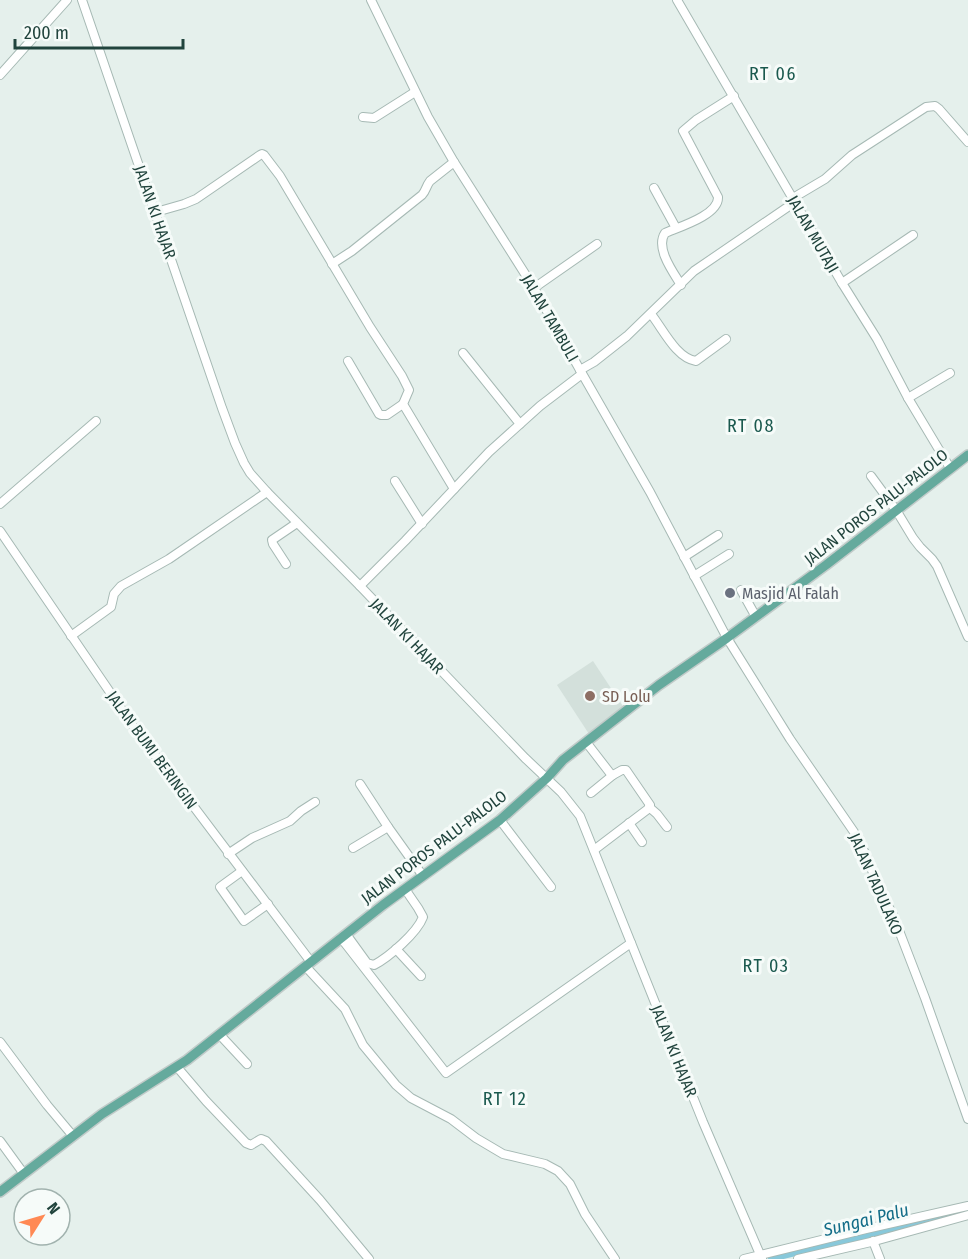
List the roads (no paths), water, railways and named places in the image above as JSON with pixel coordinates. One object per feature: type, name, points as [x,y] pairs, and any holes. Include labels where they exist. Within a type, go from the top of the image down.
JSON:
[{"type":"main road","name":"JALAN POROS PALU-PALOLO","points":[[0,1192],[102,1114],[177,1067],[220,1035],[343,936],[500,820],[547,778],[563,760],[659,685],[826,565],[968,455]]},
{"type":"street","points":[[0,75],[67,0]]},
{"type":"street","name":"JALAN KI HAJAR","points":[[82,0],[235,443],[248,469],[297,523],[525,758],[565,796],[580,816],[703,1122],[762,1257]]},
{"type":"street","name":"JALAN TAMBULI","points":[[371,0],[415,92],[454,162],[534,288],[650,492],[727,638]]},
{"type":"street","name":"JALAN MUTAJI","points":[[677,0],[877,339],[908,398],[950,468]]},
{"type":"street","points":[[363,117],[374,118],[415,92]]},
{"type":"street","points":[[681,285],[667,263],[661,243],[662,237],[665,233],[707,214],[719,201],[682,133],[696,120],[734,96]]},
{"type":"street","points":[[360,586],[484,457],[540,406],[612,349],[694,271],[825,179],[852,155],[926,107],[935,106],[939,109],[968,142]]},
{"type":"street","points":[[156,212],[196,199],[262,154],[279,176],[407,385],[409,392],[403,404],[387,415],[381,416],[348,361]]},
{"type":"street","points":[[332,264],[352,251],[422,195],[430,181],[454,162]]},
{"type":"street","points":[[654,188],[676,228]]},
{"type":"street","points":[[842,283],[914,235]]},
{"type":"street","points":[[534,288],[597,244]]},
{"type":"street","points":[[651,314],[675,347],[689,360],[696,361],[726,339]]},
{"type":"street","points":[[463,353],[520,424]]},
{"type":"street","points":[[908,398],[950,372]]},
{"type":"street","points":[[403,404],[454,489]]},
{"type":"street","points":[[0,504],[96,421]]},
{"type":"street","points":[[871,476],[920,547],[933,559],[968,638]]},
{"type":"street","points":[[395,481],[422,524]]},
{"type":"street","points":[[71,636],[111,607],[114,594],[121,586],[169,559],[267,492]]},
{"type":"street","points":[[286,564],[272,540],[297,523]]},
{"type":"street","name":"JALAN BUMI BERINGIN","points":[[0,531],[133,726],[268,904],[309,965],[345,1009],[363,1045],[396,1085],[411,1098],[451,1119],[476,1138],[503,1154],[545,1164],[558,1171],[570,1184],[585,1214],[615,1259]]},
{"type":"street","points":[[684,557],[718,535]]},
{"type":"street","points":[[694,576],[729,554]]},
{"type":"street","points":[[741,590],[756,616]]},
{"type":"street","name":"JALAN TADULAKO","points":[[727,638],[790,739],[854,832],[893,915],[968,1119]]},
{"type":"street","points":[[586,742],[608,772],[613,775]]},
{"type":"street","points":[[591,793],[613,775],[625,770],[648,802],[649,807],[667,827]]},
{"type":"street","points":[[360,784],[423,876]]},
{"type":"street","points":[[228,854],[252,838],[290,821],[315,802]]},
{"type":"street","points":[[594,850],[649,807]]},
{"type":"street","points":[[500,820],[551,887]]},
{"type":"street","points":[[629,824],[642,842]]},
{"type":"street","points":[[353,848],[388,827]]},
{"type":"street","points":[[242,871],[220,887],[244,921],[268,904]]},
{"type":"street","points":[[343,936],[368,965],[376,964],[396,949],[420,924],[423,917],[405,889]]},
{"type":"street","points":[[343,936],[446,1073],[631,943]]},
{"type":"street","points":[[396,949],[421,976]]},
{"type":"street","points":[[220,1035],[247,1064]]},
{"type":"street","points":[[0,1042],[73,1136]]},
{"type":"street","points":[[177,1067],[246,1143],[251,1145],[261,1139],[266,1141],[320,1200],[369,1259]]},
{"type":"street","points":[[0,1140],[24,1174]]},
{"type":"street","points":[[744,1259],[762,1257],[866,1229],[968,1206]]},
{"type":"street","points":[[798,1259],[968,1215]]},
{"type":"street","points":[[873,1241],[880,1259]]},
{"type":"waterway","name":"Sungai Palu","points":[[771,1259],[968,1211]]},
{"type":"place","name":"Masjid Al Falah","points":[[730,593]]},
{"type":"place","name":"SD Lolu","points":[[590,696]]},
{"type":"district","name":"RT 06","points":[[773,74]]},
{"type":"district","name":"RT 08","points":[[751,426]]},
{"type":"district","name":"RT 03","points":[[766,966]]},
{"type":"district","name":"RT 12","points":[[505,1099]]}]
